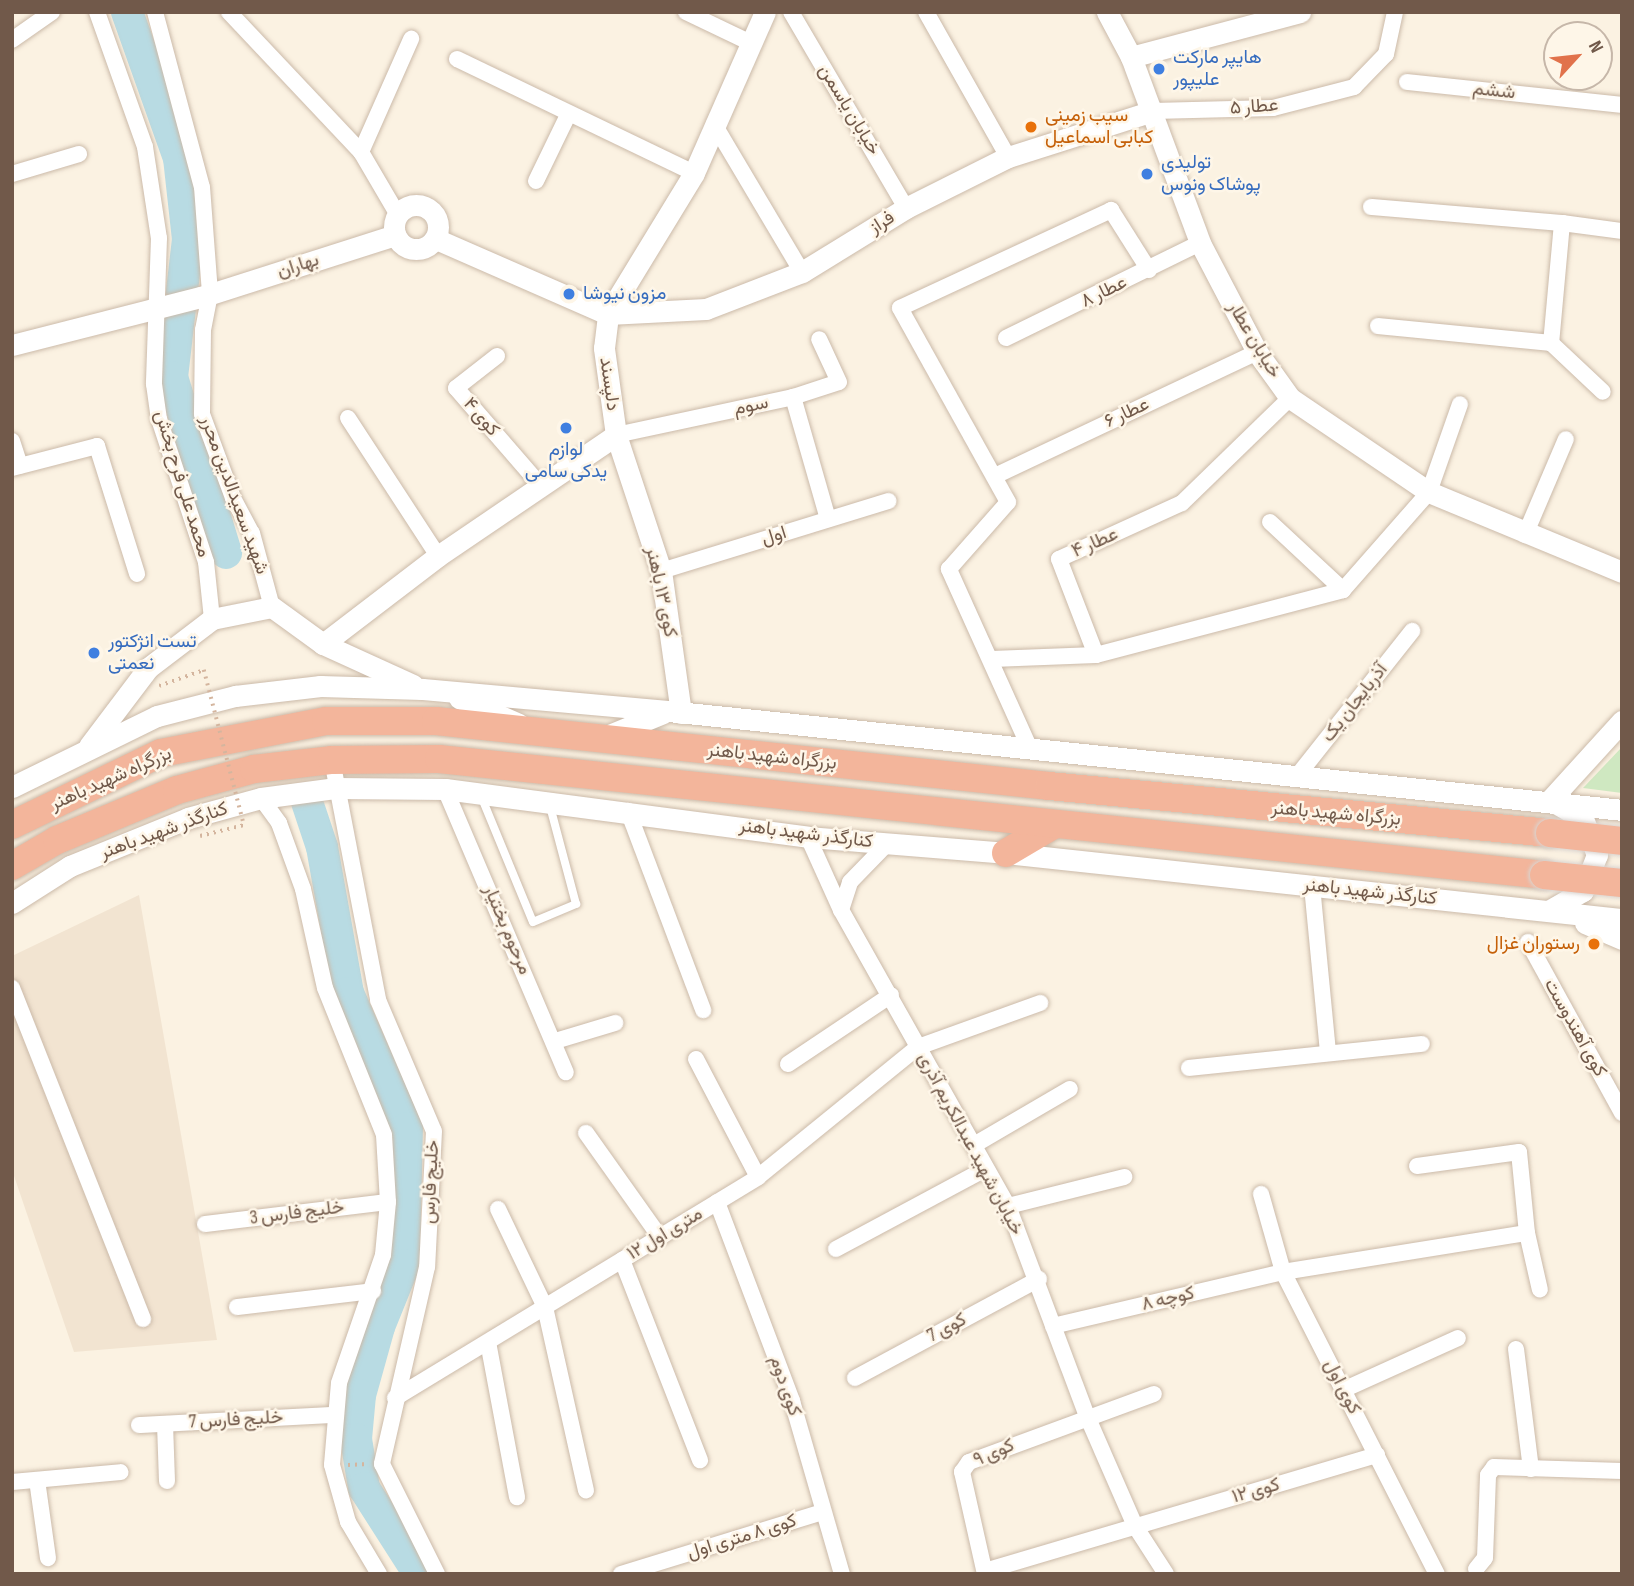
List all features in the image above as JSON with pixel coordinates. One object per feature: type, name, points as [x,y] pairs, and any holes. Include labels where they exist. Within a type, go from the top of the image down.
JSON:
[{"type":"highway","name":"بزرگراه شهید باهنر","points":[[12,825],[161,753],[244,734],[326,721],[436,721],[531,729],[599,740],[1622,841]]},
{"type":"highway","name":"بزرگراه شهید باهنر","points":[[12,866],[57,840],[177,790],[254,769],[332,760],[439,759],[1622,883]]},
{"type":"highway","points":[[1006,853],[1055,824]]},
{"type":"main road","name":"دلپسند","points":[[323,644],[438,556],[616,435],[604,348],[608,314],[694,173],[765,12]]},
{"type":"main road","name":"خیابان عطار","points":[[1107,12],[1131,57],[1153,111],[1200,243],[1257,352],[1290,398],[1429,492],[1525,535],[1622,572]]},
{"type":"main road","points":[[1131,57],[1300,12]]},
{"type":"main road","name":"فراز","points":[[608,314],[706,309],[802,272],[906,208],[1008,157],[1153,111]]},
{"type":"main road","points":[[410,205],[425,206],[439,223],[436,239],[425,248],[411,249],[397,225],[410,205]]},
{"type":"main road","name":"بهاران","points":[[160,306],[205,296],[397,225]]},
{"type":"main road","points":[[436,239],[608,314]]},
{"type":"main road","points":[[12,345],[160,306]]},
{"type":"main road","name":"کوی ۱۳ باهنر","points":[[616,435],[661,571],[675,712]]},
{"type":"main road","points":[[86,750],[148,668],[212,619],[272,607],[323,644],[422,689]]},
{"type":"main road","points":[[12,788],[157,716],[235,696],[320,687],[422,689],[675,712],[1031,751],[1550,800],[1622,810]]},
{"type":"main road","points":[[443,691],[531,729]]},
{"type":"main road","points":[[599,740],[675,712]]},
{"type":"main road","points":[[1550,800],[1622,722]]},
{"type":"main road","name":"کنارگذر شهید باهنر","points":[[12,903],[70,866],[188,818],[261,798],[336,788],[445,789],[628,811],[808,837],[1006,853],[1622,919]]},
{"type":"main road","points":[[1550,800],[1584,820],[1597,855],[1583,891],[1550,910]]},
{"type":"main road","points":[[1550,910],[1622,939]]},
{"type":"street","points":[[12,40],[52,12]]},
{"type":"street","name":"محمد علی فرح بخش","points":[[97,12],[145,147],[159,238],[160,306],[154,384],[159,419],[206,562],[212,619]]},
{"type":"street","name":"شهید سعیدالدین محرر","points":[[155,12],[202,187],[205,296],[202,414],[233,498],[252,533],[272,607]]},
{"type":"street","points":[[686,12],[751,43]]},
{"type":"street","name":"خیابان یاسمن","points":[[791,12],[906,208]]},
{"type":"street","points":[[926,12],[1008,157]]},
{"type":"street","name":"عطار ۵","points":[[1153,111],[1273,108],[1354,87],[1386,54],[1395,12]]},
{"type":"street","points":[[234,14],[361,152],[397,225]]},
{"type":"street","points":[[361,152],[411,39]]},
{"type":"street","points":[[457,59],[568,115],[694,173]]},
{"type":"street","name":"ششم","points":[[1407,82],[1622,105]]},
{"type":"street","points":[[536,181],[568,115]]},
{"type":"street","points":[[714,124],[802,272]]},
{"type":"street","points":[[12,174],[79,154]]},
{"type":"street","points":[[1371,207],[1562,223],[1622,231]]},
{"type":"street","points":[[1031,751],[992,659],[948,569],[1008,502],[997,475],[900,308],[1111,209],[1149,270]]},
{"type":"street","points":[[1551,343],[1562,223]]},
{"type":"street","name":"عطار ۸","points":[[1006,338],[1200,243]]},
{"type":"street","points":[[1378,326],[1551,343],[1603,392]]},
{"type":"street","name":"سوم","points":[[616,435],[793,397],[839,382],[819,339]]},
{"type":"street","name":"عطار ۶","points":[[997,475],[1257,352]]},
{"type":"street","name":"کوی ۴","points":[[497,356],[456,388],[540,485]]},
{"type":"street","points":[[793,397],[828,519]]},
{"type":"street","name":"عطار ۴","points":[[1096,655],[1059,559],[1182,503],[1290,398]]},
{"type":"street","points":[[992,659],[1096,655],[1343,590],[1429,492],[1460,404]]},
{"type":"street","points":[[348,418],[438,556]]},
{"type":"street","points":[[1525,535],[1566,439]]},
{"type":"street","points":[[12,441],[16,467],[97,446],[137,574]]},
{"type":"street","name":"اول","points":[[661,571],[888,501]]},
{"type":"street","points":[[1270,522],[1343,590]]},
{"type":"street","name":"آذربایجان یک","points":[[1298,775],[1412,631]]},
{"type":"street","name":"خلیج فارس","points":[[332,760],[378,1000],[434,1131],[427,1267],[382,1464]]},
{"type":"street","name":"مرحوم بختیار","points":[[445,789],[566,1072]]},
{"type":"street","points":[[261,798],[284,834],[303,890],[324,988],[384,1135],[388,1202],[383,1255],[373,1291],[339,1383],[334,1415],[332,1465],[348,1522],[379,1574]]},
{"type":"street","points":[[628,811],[704,1010]]},
{"type":"street","name":"خیابان شهید عبدالکریم آذری","points":[[808,837],[841,910],[1008,1206],[1039,1279],[1053,1326],[1087,1416],[1135,1526],[1166,1574]]},
{"type":"street","points":[[841,910],[850,882],[887,844]]},
{"type":"street","points":[[1312,886],[1328,1051]]},
{"type":"street","name":"کوی آهندوست","points":[[1528,942],[1622,1113]]},
{"type":"street","points":[[12,988],[143,1319]]},
{"type":"street","points":[[788,1064],[891,995]]},
{"type":"street","name":"۱۲ متری اول","points":[[395,1398],[758,1177],[918,1047],[1040,1003]]},
{"type":"street","points":[[555,1041],[615,1023]]},
{"type":"street","points":[[1189,1068],[1328,1051],[1422,1044]]},
{"type":"street","points":[[696,1059],[758,1177]]},
{"type":"street","points":[[974,1145],[1070,1089]]},
{"type":"street","points":[[586,1133],[660,1237]]},
{"type":"street","points":[[1417,1166],[1519,1152],[1527,1233],[1540,1290]]},
{"type":"street","points":[[836,1248],[985,1169]]},
{"type":"street","points":[[1008,1206],[1124,1177]]},
{"type":"street","name":"کوی اول","points":[[1261,1194],[1283,1272],[1437,1574]]},
{"type":"street","name":"خلیج فارس 3","points":[[205,1224],[388,1202]]},
{"type":"street","name":"کوی دوم","points":[[717,1202],[792,1401],[842,1574]]},
{"type":"street","points":[[498,1209],[545,1307],[586,1490]]},
{"type":"street","name":"کوچه ۸","points":[[1053,1326],[1283,1272],[1527,1233]]},
{"type":"street","points":[[622,1260],[700,1460]]},
{"type":"street","name":"کوی 7","points":[[855,1378],[1039,1279]]},
{"type":"street","points":[[237,1307],[373,1291]]},
{"type":"street","points":[[1343,1390],[1458,1338]]},
{"type":"street","points":[[488,1342],[517,1497]]},
{"type":"street","points":[[1516,1349],[1531,1468]]},
{"type":"street","name":"کوی ۹","points":[[985,1573],[962,1472],[968,1462],[1087,1416],[1154,1394]]},
{"type":"street","name":"خلیج فارس 7","points":[[139,1425],[334,1415]]},
{"type":"street","points":[[164,1424],[167,1481]]},
{"type":"street","name":"کوی ۱۲","points":[[985,1573],[1377,1455]]},
{"type":"street","points":[[382,1464],[437,1574]]},
{"type":"street","points":[[1476,1569],[1485,1558],[1488,1475],[1493,1467],[1622,1472]]},
{"type":"street","points":[[12,1482],[121,1472]]},
{"type":"street","points":[[37,1480],[48,1558]]},
{"type":"street","name":"کوی ۸ متری اول","points":[[623,1573],[822,1512]]},
{"type":"lane","points":[[480,793],[533,922],[576,904],[550,802]]},
{"type":"path","points":[[156,687],[204,670],[244,825],[194,838]]},
{"type":"path","points":[[332,1465],[382,1464]]},
{"type":"shaded area","points":[[139,895],[217,1340],[74,1352],[12,1170],[12,956]]},
{"type":"green space","points":[[1622,747],[1622,793],[1583,788]]},
{"type":"waterway","points":[[127,12],[179,158],[188,239],[172,377],[226,553]]},
{"type":"waterway","points":[[306,799],[322,847],[348,993],[407,1128],[404,1265],[379,1327],[360,1395],[356,1439],[364,1488],[419,1574]]},
{"type":"place","name":"هایپر مارکت علیپور","points":[[1159,69]]},
{"type":"place","name":"سیب زمینی کبابی اسماعیل","points":[[1031,127]]},
{"type":"place","name":"تولیدی پوشاک ونوس","points":[[1147,174]]},
{"type":"place","name":"مزون نیوشا","points":[[569,294]]},
{"type":"place","name":"لوازم یدکی سامی","points":[[566,428]]},
{"type":"place","name":"تست انژکتور نعمتی","points":[[94,653]]},
{"type":"place","name":"رستوران غزال","points":[[1594,944]]}]
